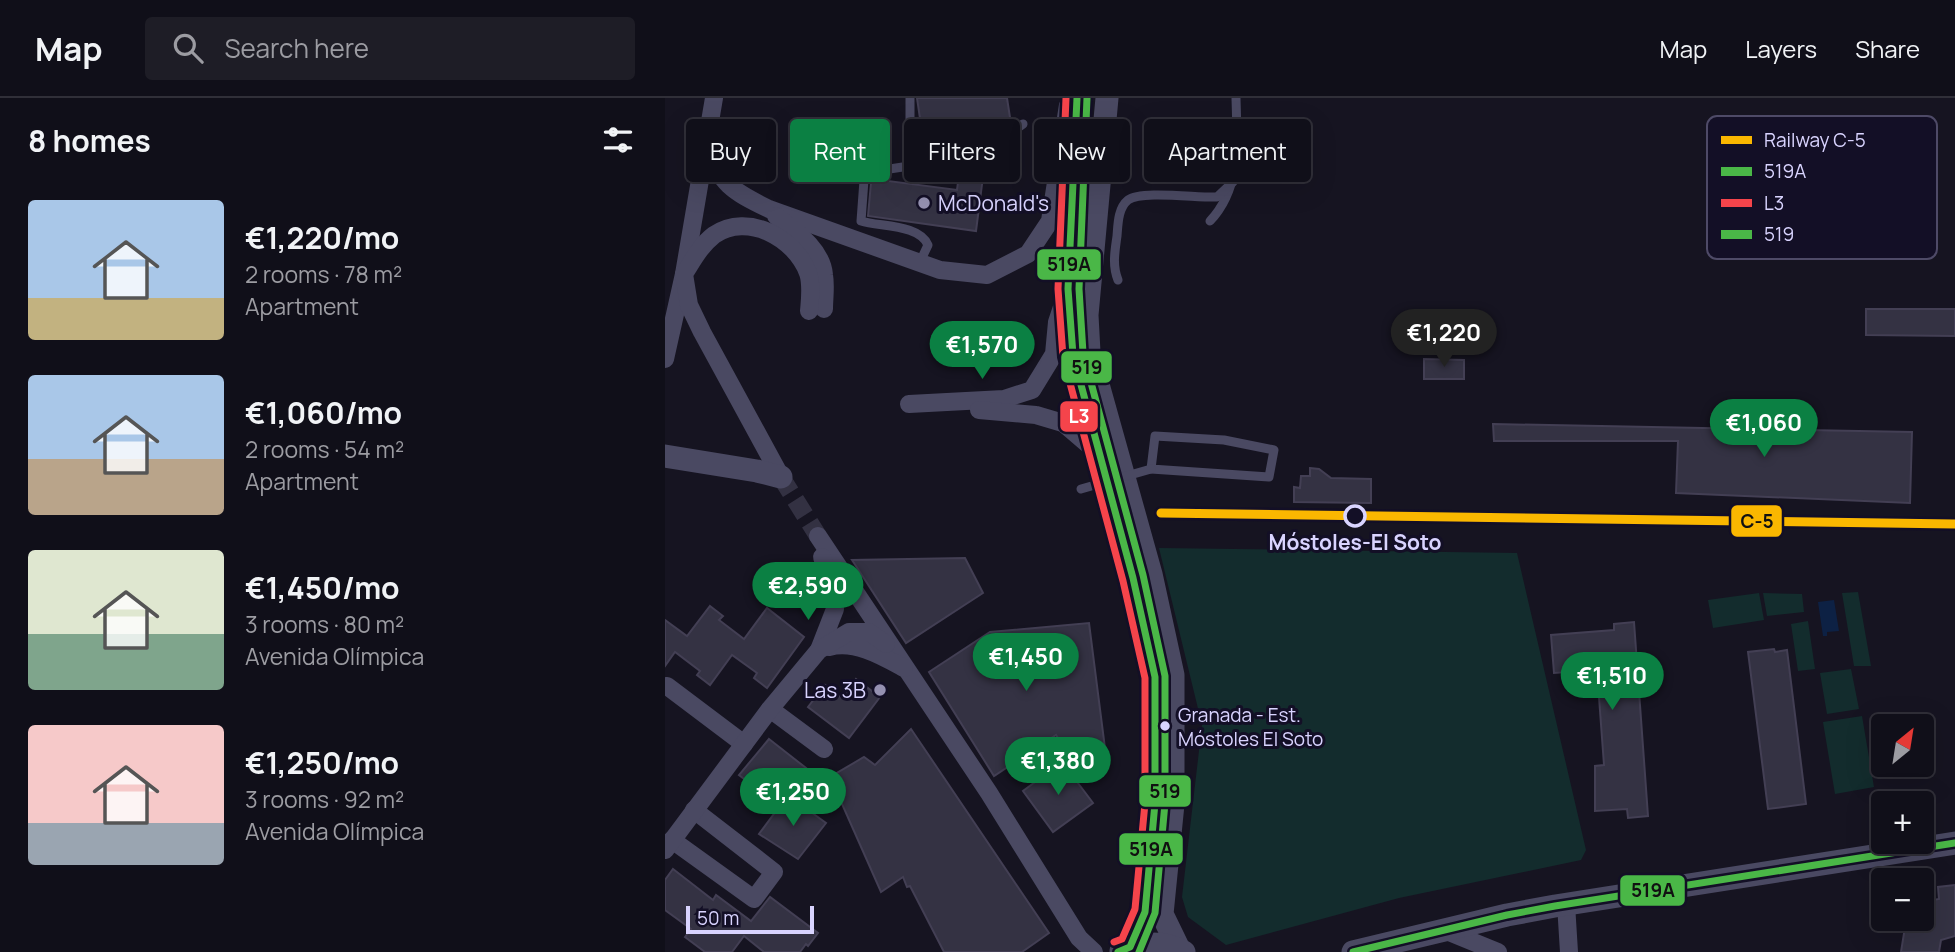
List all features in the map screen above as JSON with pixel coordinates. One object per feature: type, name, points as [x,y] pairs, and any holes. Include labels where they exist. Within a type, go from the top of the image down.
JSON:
[{"type":"street","points":[[711,119],[714,98]]},
{"type":"street","points":[[711,119],[729,98]]},
{"type":"street","points":[[726,182],[742,196],[769,209],[940,270],[987,275],[1028,254],[1050,221],[1069,98]]},
{"type":"street","points":[[1077,98],[1068,289],[1073,355],[1133,578],[1155,677],[1155,803],[1145,912],[1124,949]]},
{"type":"street","points":[[1107,98],[1087,315],[1089,352],[1151,574],[1173,675],[1173,804],[1162,914],[1181,951]]},
{"type":"street","points":[[665,359],[684,274],[700,182]]},
{"type":"street","points":[[769,209],[810,245],[821,263],[824,274],[817,310],[809,274],[791,246],[782,239],[753,227],[731,228],[717,233],[700,250],[684,274],[689,305],[781,477]]},
{"type":"street","points":[[1068,289],[1057,322],[1054,354],[1032,390],[1004,399],[909,404],[1036,415],[1063,423],[1098,453]]},
{"type":"street","points":[[665,456],[781,477]]},
{"type":"street","points":[[863,649],[835,609],[833,589],[817,536],[989,793],[1079,938],[1094,952]]},
{"type":"street","points":[[694,810],[774,872],[754,900],[669,845],[694,810],[770,709],[819,650],[835,609]]},
{"type":"street","points":[[819,650],[849,632],[869,632],[895,650]]},
{"type":"street","points":[[819,650],[834,646],[852,646],[879,654],[907,670]]},
{"type":"street","points":[[667,686],[744,744]]},
{"type":"street","points":[[770,709],[824,749]]},
{"type":"street","points":[[1353,952],[1507,915],[1566,904],[1955,843]]},
{"type":"street","points":[[1566,904],[1569,952]]},
{"type":"street","points":[[1444,930],[1498,952]]},
{"type":"street","points":[[1124,949],[1155,943],[1181,951]]},
{"type":"lane","points":[[909,98],[910,132],[916,144],[922,146],[1012,132],[1023,124]]},
{"type":"lane","points":[[1235,98],[1236,119]]},
{"type":"lane","points":[[904,167],[870,172],[864,180],[861,220],[911,231],[925,238],[928,245],[921,262]]},
{"type":"lane","points":[[1210,221],[1226,200],[1233,182]]},
{"type":"lane","points":[[1118,280],[1114,266],[1119,216],[1127,201],[1149,196],[1217,197],[1233,182]]},
{"type":"lane","points":[[1081,489],[1151,469],[1269,477],[1273,450],[1224,440],[1155,436],[1151,469]]},
{"type":"green space","points":[[1159,548],[1517,553],[1586,850],[1581,860],[1399,898],[1226,945],[1188,917],[1182,897],[1202,725]]},
{"type":"green space","points":[[1858,592],[1871,666],[1854,666],[1842,593]]},
{"type":"green space","points":[[1759,593],[1764,620],[1713,628],[1708,600]]},
{"type":"green space","points":[[1763,593],[1802,594],[1804,612],[1767,616]]},
{"type":"green space","points":[[1808,621],[1815,669],[1798,671],[1791,624]]},
{"type":"green space","points":[[1851,669],[1859,709],[1827,714],[1820,673]]},
{"type":"green space","points":[[1862,716],[1874,787],[1835,794],[1823,722]]},
{"type":"water","points":[[1834,600],[1839,631],[1827,632],[1827,636],[1823,636],[1818,602]]},
{"type":"building","points":[[917,98],[1007,98],[1010,119],[920,119]]},
{"type":"building","name":"McDonald's","points":[[890,181],[957,190],[958,182],[982,182],[976,231],[868,216],[872,182]]},
{"type":"building","points":[[1866,309],[1955,309],[1955,336],[1866,335]]},
{"type":"building","points":[[1424,359],[1464,360],[1464,379],[1424,379]]},
{"type":"building","points":[[1493,424],[1912,432],[1910,503],[1676,493],[1678,441],[1494,441]]},
{"type":"building","points":[[1310,468],[1319,469],[1331,478],[1371,479],[1371,503],[1294,502],[1294,487],[1300,488],[1301,476],[1310,476]]},
{"type":"building","points":[[965,558],[983,593],[906,643],[852,560]]},
{"type":"building","points":[[710,606],[723,616],[719,620],[744,639],[767,608],[804,637],[767,688],[754,678],[757,673],[732,655],[710,685],[697,675],[700,671],[675,652],[665,666],[665,620],[687,636]]},
{"type":"building","points":[[1634,622],[1648,816],[1628,818],[1627,809],[1595,811],[1595,766],[1604,765],[1597,670],[1554,673],[1551,635],[1614,630],[1614,624]]},
{"type":"building","points":[[1089,623],[1106,756],[1071,758],[1056,735],[994,776],[929,672],[990,632]]},
{"type":"building","points":[[1774,649],[1775,652],[1787,650],[1806,804],[1768,809],[1748,652]]},
{"type":"building","points":[[856,679],[880,697],[849,738],[808,707],[825,685],[842,698]]},
{"type":"building","points":[[911,729],[1049,933],[1022,952],[944,952],[903,877],[881,892],[830,777],[864,757],[875,765]]},
{"type":"building","points":[[769,739],[806,768],[778,805],[739,775]]},
{"type":"building","points":[[1062,762],[1093,803],[1053,832],[1023,791]]},
{"type":"building","points":[[793,799],[826,823],[798,859],[759,834],[779,807]]},
{"type":"building","points":[[673,869],[713,900],[716,895],[751,921],[770,897],[818,933],[800,952],[764,952],[744,936],[732,952],[705,952],[685,937],[691,929],[665,910],[665,880]]},
{"type":"building","points":[[1955,885],[1955,936],[1941,940],[1939,952],[1901,952],[1904,931],[1934,931],[1934,900],[1939,899],[1938,887]]},
{"type":"tunnel","points":[[781,477],[818,536]]},
{"type":"rail line","name":"C-5","points":[[1161,513],[1955,524]]},
{"type":"transit line","name":"L3","points":[[1066,98],[1058,289],[1063,357],[1123,581],[1145,678],[1145,803],[1135,909],[1122,939],[1114,942]]},
{"type":"transit line","name":"519A","points":[[1077,98],[1068,289],[1073,355],[1133,578],[1155,677],[1155,803],[1145,912],[1130,947],[1118,952]]},
{"type":"transit line","name":"519","points":[[1087,98],[1079,289],[1083,353],[1143,575],[1165,676],[1165,803],[1155,913],[1139,952]]},
{"type":"transit line","name":"519A","points":[[1353,952],[1555,906],[1955,843]]},
{"type":"place","name":"McDonald's","points":[[924,203]]},
{"type":"place","name":"Móstoles-El Soto","points":[[1355,516]]},
{"type":"place","name":"Las 3B","points":[[880,690]]},
{"type":"place","name":"Granada - Est. Móstoles El Soto","points":[[1165,726]]}]
